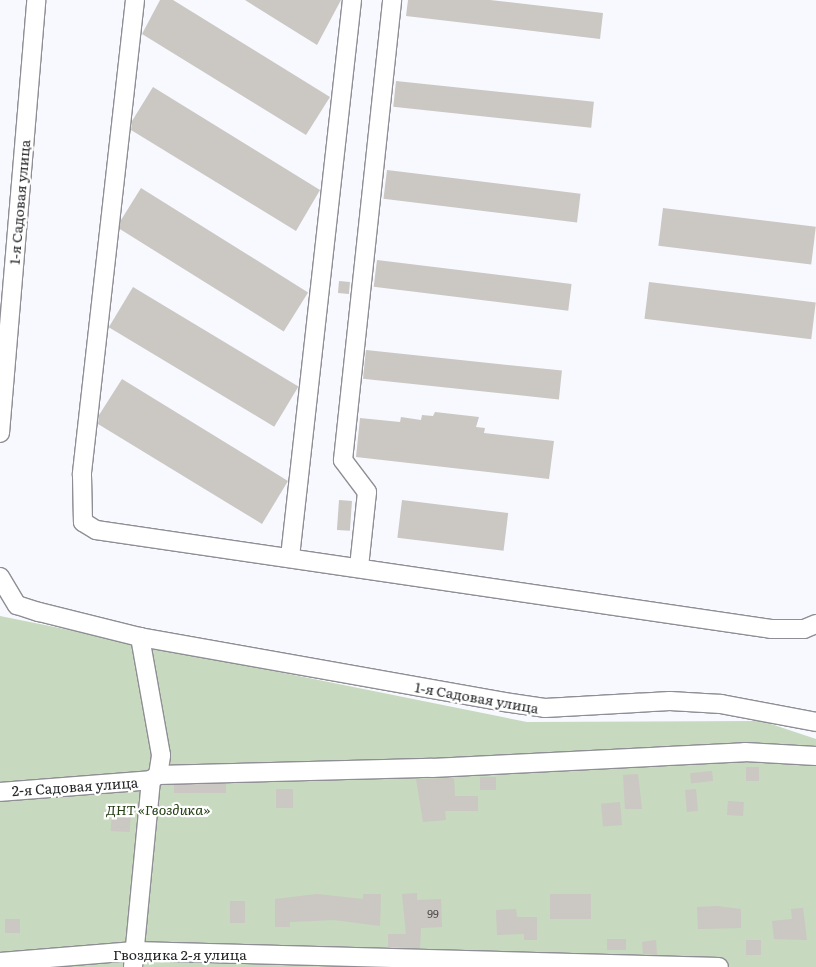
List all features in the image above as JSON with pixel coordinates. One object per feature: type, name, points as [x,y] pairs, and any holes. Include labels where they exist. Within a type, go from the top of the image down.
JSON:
[{"type":"street","name":"1-я Садовая улица","points":[[0,433],[36,0]]},
{"type":"street","points":[[135,0],[82,475],[83,522],[96,530],[771,628],[804,629],[816,624]]},
{"type":"street","points":[[290,557],[352,0]]},
{"type":"street","points":[[359,567],[367,492],[343,460],[392,0]]},
{"type":"street","name":"1-я Садовая улица","points":[[0,577],[8,603],[140,636],[544,708],[670,701],[721,704],[816,722]]},
{"type":"street","points":[[134,959],[155,778],[161,755],[140,636]]},
{"type":"street","name":"2-я Садовая улица","points":[[0,792],[155,778],[432,768],[745,752],[816,756]]},
{"type":"street","name":"Гвоздика 2-я улица","points":[[0,962],[134,959],[719,967]]},
{"type":"green space","name":"ДНТ «Гвоздика»","points":[[0,616],[527,722],[762,721],[816,739],[816,967],[0,967]]},
{"type":"building","points":[[160,0],[173,0],[330,97],[306,135],[142,34]]},
{"type":"building","points":[[245,0],[341,0],[317,45]]},
{"type":"building","points":[[408,0],[490,0],[603,13],[600,39],[406,16]]},
{"type":"building","points":[[396,81],[594,102],[591,128],[393,107]]},
{"type":"building","points":[[153,87],[320,190],[296,231],[131,130],[132,121]]},
{"type":"building","points":[[387,170],[581,194],[577,223],[383,199]]},
{"type":"building","points":[[141,188],[308,292],[284,331],[117,227]]},
{"type":"building","points":[[663,208],[816,227],[811,264],[658,246]]},
{"type":"building","points":[[377,260],[572,284],[568,311],[374,287]]},
{"type":"building","points":[[339,281],[350,282],[349,294],[338,293]]},
{"type":"building","points":[[649,282],[816,302],[811,339],[644,319]]},
{"type":"building","points":[[133,287],[298,386],[274,427],[109,327]]},
{"type":"building","points":[[366,350],[562,371],[559,399],[363,379]]},
{"type":"building","points":[[122,379],[288,481],[262,524],[98,424],[99,415]]},
{"type":"building","points":[[435,412],[479,417],[476,427],[485,428],[484,433],[554,441],[549,479],[356,457],[360,418],[400,422],[401,417],[421,420],[422,415],[433,416]]},
{"type":"building","points":[[339,500],[352,501],[350,531],[337,530]]},
{"type":"building","points":[[402,500],[508,513],[504,551],[397,538]]},
{"type":"building","points":[[746,767],[759,767],[759,781],[746,781]]},
{"type":"building","points":[[712,771],[713,781],[691,783],[690,773]]},
{"type":"building","points":[[638,774],[642,809],[625,809],[623,775]]},
{"type":"building","points":[[480,777],[496,777],[496,790],[480,790]]},
{"type":"building","points":[[454,778],[455,796],[478,796],[478,811],[445,811],[446,820],[423,822],[416,779]]},
{"type":"building","points":[[174,784],[226,784],[226,793],[174,793]]},
{"type":"building","points":[[276,789],[293,789],[293,808],[276,808]]},
{"type":"building","points":[[696,789],[698,811],[687,812],[685,790]]},
{"type":"building","points":[[728,801],[744,802],[743,816],[727,815]]},
{"type":"building","points":[[620,802],[622,825],[603,827],[601,804]]},
{"type":"building","points":[[112,807],[131,808],[130,832],[111,831]]},
{"type":"building","points":[[417,893],[417,900],[441,899],[442,927],[421,928],[420,948],[388,947],[388,934],[406,934],[402,894]]},
{"type":"building","points":[[317,894],[363,899],[363,894],[381,894],[380,926],[334,920],[290,922],[290,927],[275,927],[275,899]]},
{"type":"building","points":[[550,894],[591,894],[591,919],[550,919]]},
{"type":"building","points":[[230,901],[245,901],[245,923],[230,923]]},
{"type":"building","points":[[717,906],[741,909],[741,928],[698,929],[697,907]]},
{"type":"building","points":[[803,908],[807,940],[774,939],[772,921],[792,919],[791,909]]},
{"type":"building","points":[[516,909],[517,917],[537,917],[537,940],[524,940],[524,934],[497,935],[496,910]]},
{"type":"building","points":[[5,919],[20,919],[20,933],[5,933]]},
{"type":"building","points":[[607,939],[626,939],[626,950],[607,950]]},
{"type":"building","points":[[656,940],[657,955],[643,954],[642,942]]},
{"type":"building","points":[[746,940],[761,940],[761,955],[746,955]]}]
